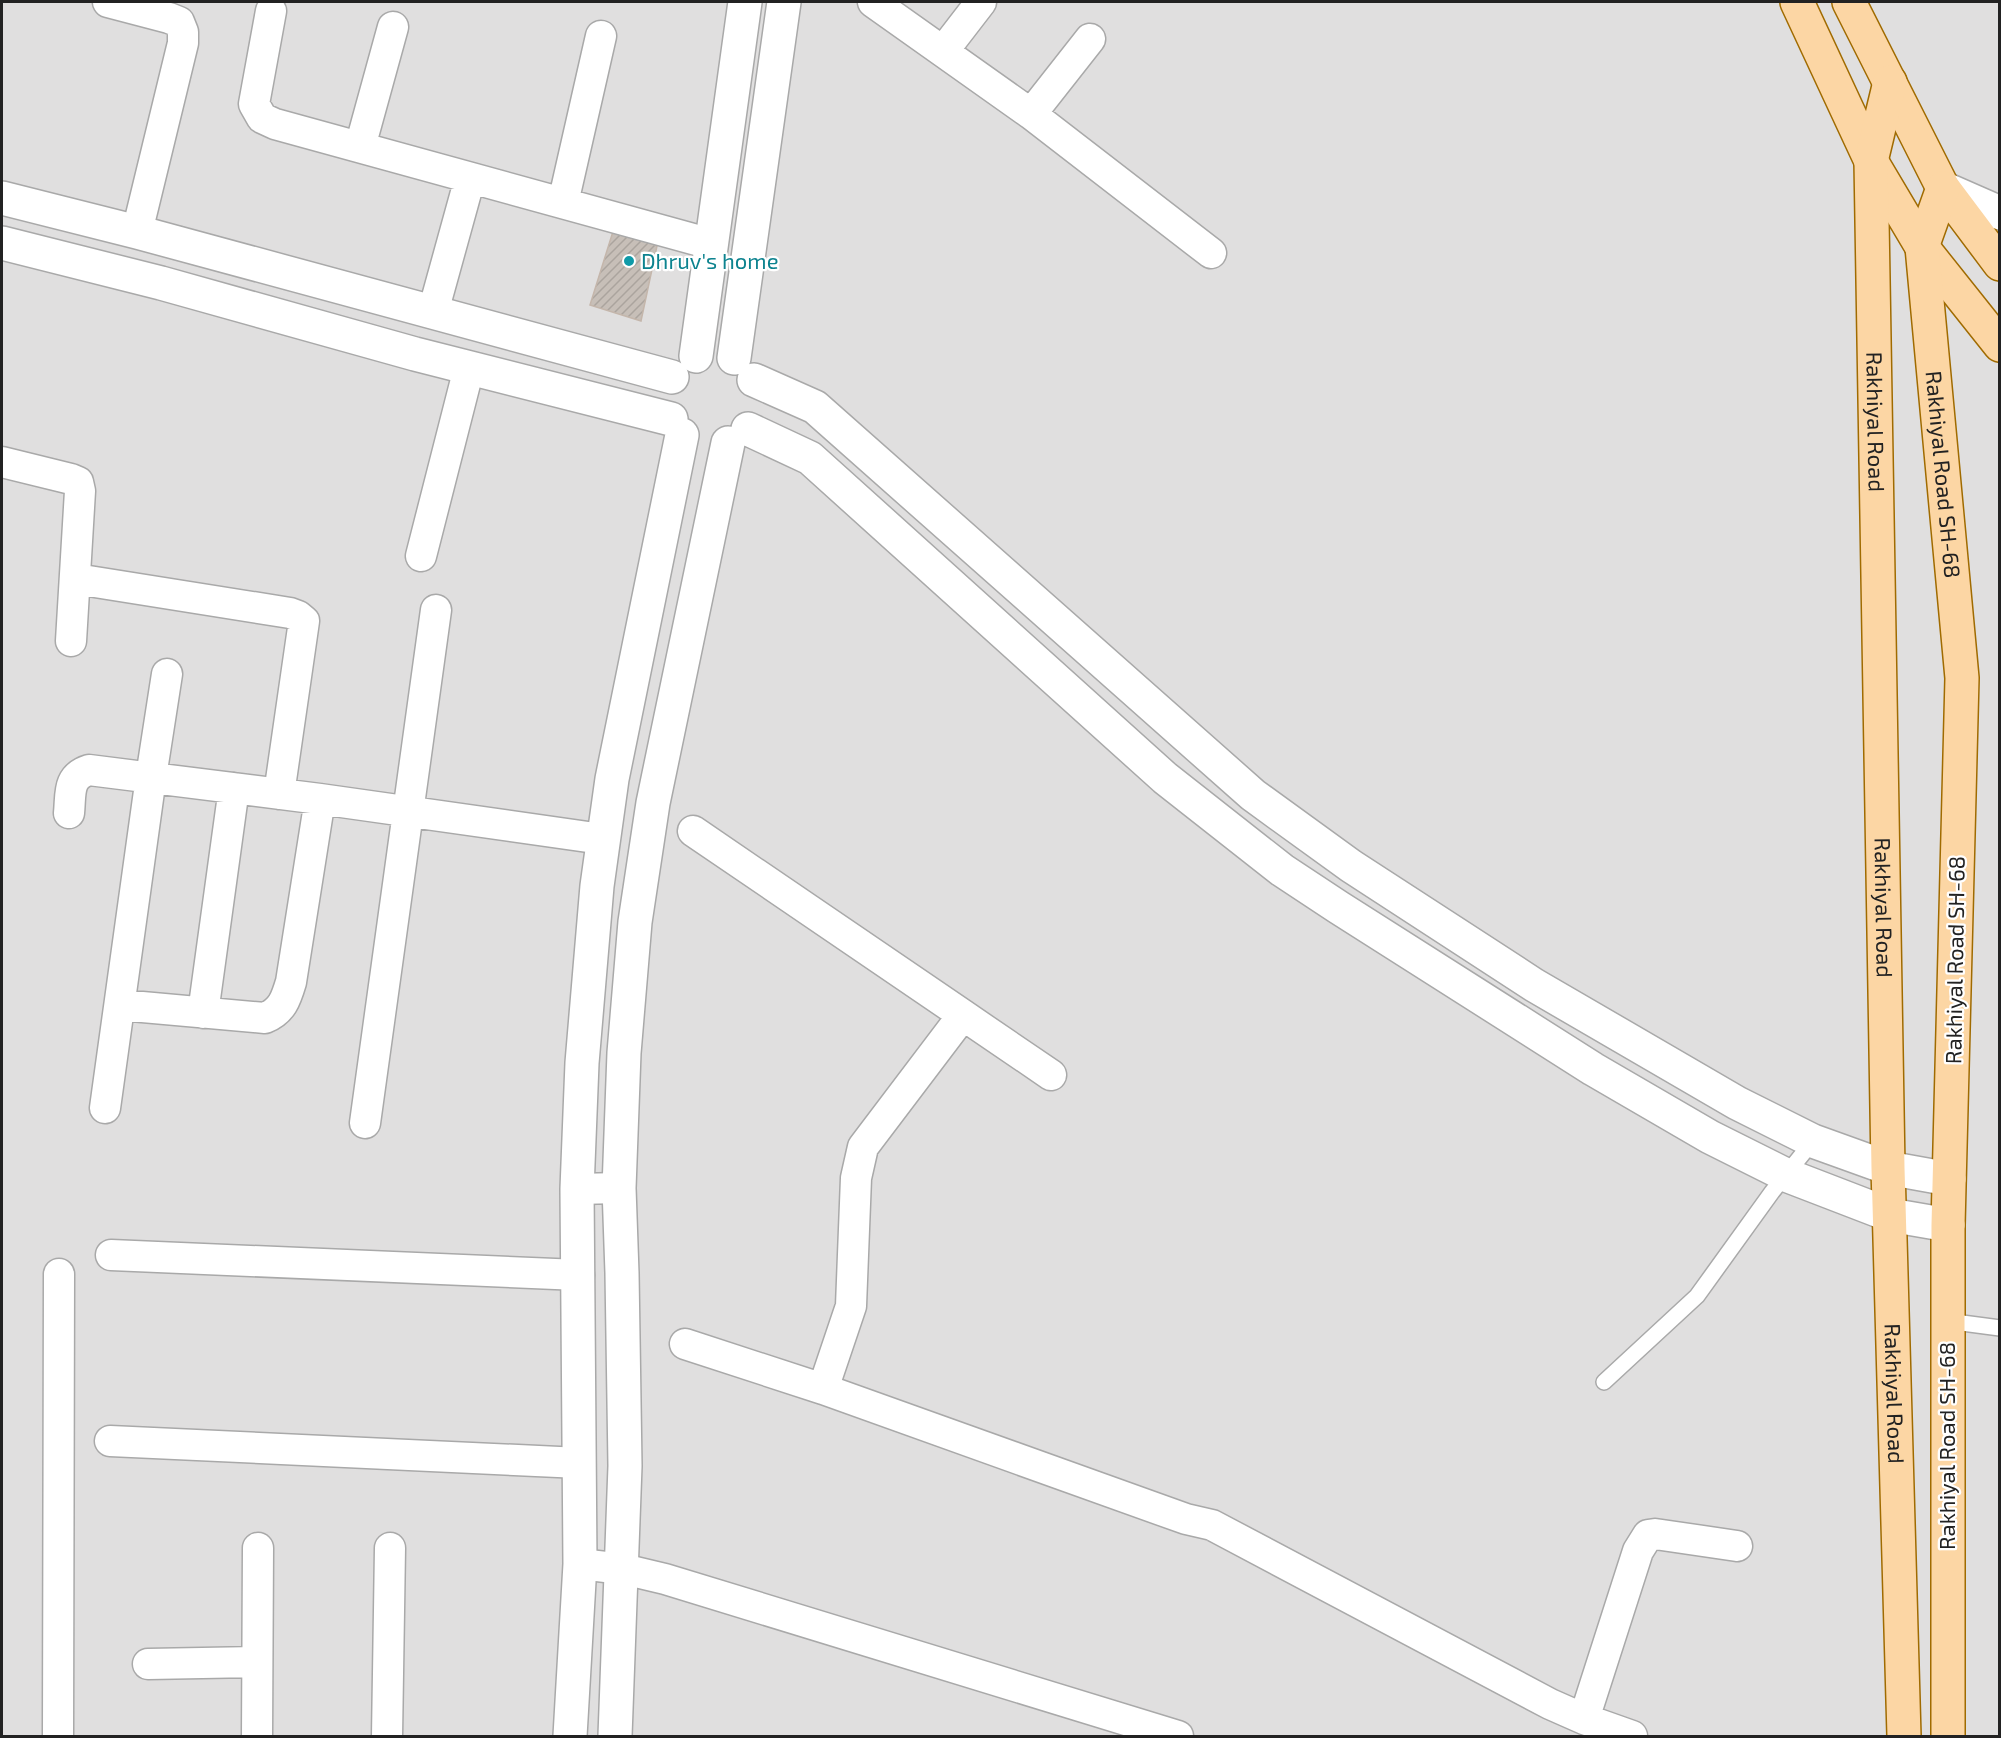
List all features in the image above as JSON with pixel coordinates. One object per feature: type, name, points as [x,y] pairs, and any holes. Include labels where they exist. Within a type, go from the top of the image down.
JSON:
[{"type":"main road","points":[[1797,2],[1870,161],[1922,247],[2000,345]]},
{"type":"main road","points":[[1849,2],[1943,188],[2000,264]]},
{"type":"main road","name":"Rakhiyal Road","points":[[1890,82],[1870,161],[1888,1168],[1904,1737]]},
{"type":"main road","name":"Rakhiyal Road SH-68","points":[[1943,188],[1922,247],[1962,678],[1948,1225],[1948,1737]]},
{"type":"street","points":[[108,2],[179,22],[183,32],[183,43],[137,232]]},
{"type":"street","points":[[696,356],[745,2]]},
{"type":"street","points":[[784,2],[744,369],[758,392],[755,418],[738,436],[708,446],[689,440],[676,427],[667,411],[666,397],[672,377],[684,363],[696,356],[716,353],[744,369],[815,407],[1253,795],[1333,853],[1534,985],[1737,1103],[1814,1141],[1888,1168],[1949,1179]]},
{"type":"street","points":[[873,2],[944,50],[1211,253]]},
{"type":"street","points":[[944,50],[981,2]]},
{"type":"street","points":[[271,11],[254,104],[262,118],[275,124],[711,244]]},
{"type":"street","points":[[360,147],[393,27]]},
{"type":"street","points":[[563,203],[601,36]]},
{"type":"street","points":[[1030,114],[1090,39]]},
{"type":"street","points":[[433,312],[470,178]]},
{"type":"street","points":[[1943,188],[2000,213]]},
{"type":"street","points":[[2,198],[137,232],[672,377]]},
{"type":"street","points":[[2,243],[160,283],[676,427]]},
{"type":"street","points":[[421,556],[469,368]]},
{"type":"street","points":[[570,1737],[580,1564],[577,1189],[582,1063],[602,839],[676,427]]},
{"type":"street","points":[[738,436],[810,458],[1165,778],[1281,870],[1593,1069],[1710,1137],[1786,1175],[1890,1215],[1948,1225]]},
{"type":"street","points":[[615,1737],[626,1466],[619,1188],[624,1053],[635,922],[653,803],[738,436]]},
{"type":"street","points":[[2,462],[78,482],[80,491],[71,641]]},
{"type":"street","points":[[76,579],[290,613],[304,621],[279,794]]},
{"type":"street","points":[[365,1123],[436,610]]},
{"type":"street","points":[[105,1108],[167,674]]},
{"type":"street","points":[[69,813],[73,781],[80,773],[89,770],[320,799],[602,839]]},
{"type":"street","points":[[203,1013],[234,788]]},
{"type":"street","points":[[120,1005],[265,1018],[275,1014],[285,1002],[291,982],[320,799]]},
{"type":"street","points":[[693,831],[1051,1075]]},
{"type":"street","points":[[823,1389],[851,1306],[856,1178],[863,1147],[963,1015]]},
{"type":"street","points":[[577,1189],[619,1188]]},
{"type":"street","points":[[111,1255],[579,1275]]},
{"type":"street","points":[[58,1737],[59,1274]]},
{"type":"street","points":[[685,1344],[823,1389],[1186,1519],[1212,1525],[1540,1698],[1584,1719],[1632,1737]]},
{"type":"street","points":[[110,1441],[580,1463]]},
{"type":"street","points":[[1584,1719],[1638,1551],[1648,1535],[1655,1534],[1737,1546]]},
{"type":"street","points":[[257,1737],[258,1548]]},
{"type":"street","points":[[387,1737],[390,1548]]},
{"type":"street","points":[[580,1564],[623,1569],[665,1579],[1178,1737]]},
{"type":"street","points":[[148,1664],[257,1662]]},
{"type":"lane","points":[[1604,1383],[1697,1296],[1786,1175],[1814,1141]]},
{"type":"lane","points":[[1947,1321],[2000,1328]]},
{"type":"shaded area","points":[[2,2],[1999,2],[1999,1736],[2,1736]]},
{"type":"building","name":"Dhruv's home","points":[[615,225],[657,246],[641,321],[590,305]]},
{"type":"place","name":"Dhruv's home","points":[[629,261]]}]
